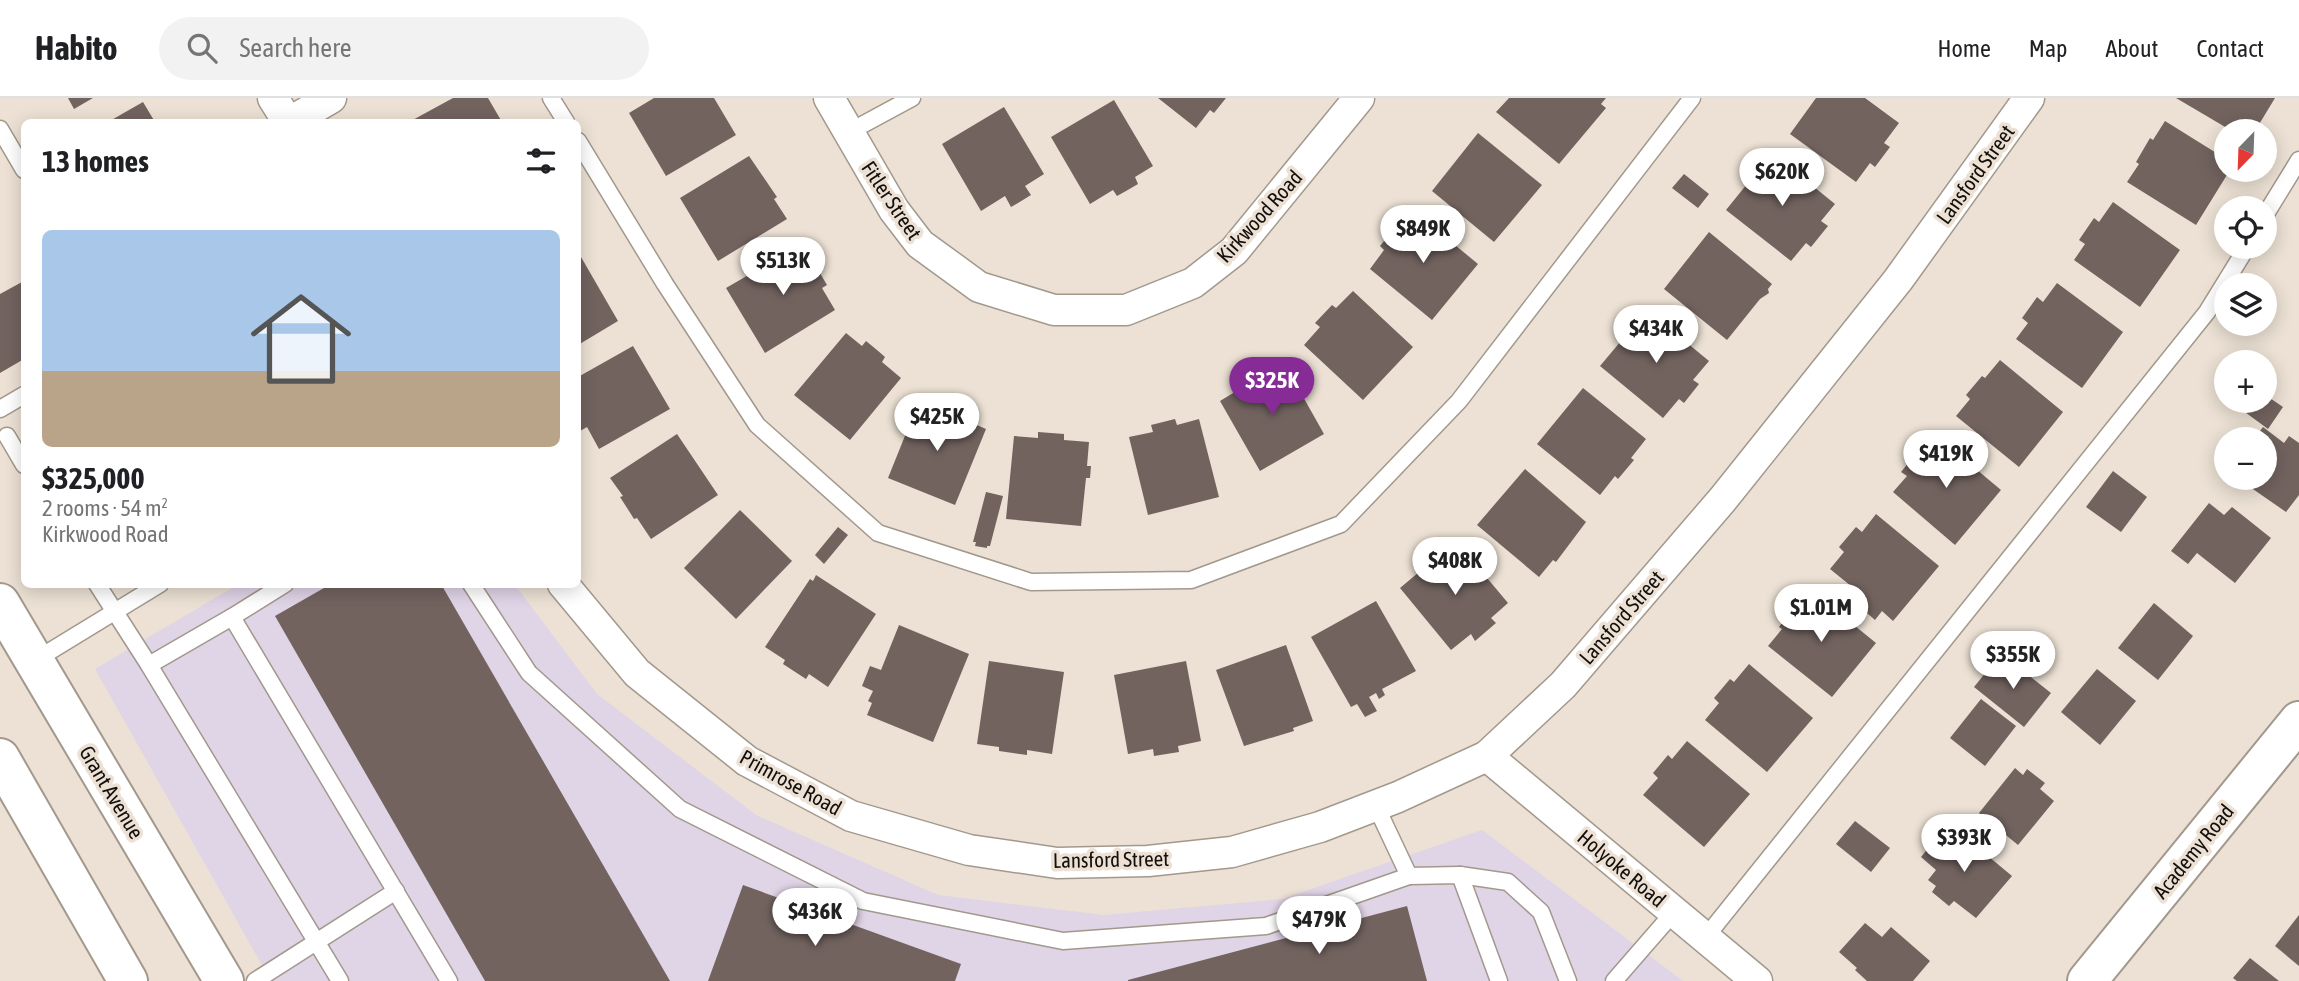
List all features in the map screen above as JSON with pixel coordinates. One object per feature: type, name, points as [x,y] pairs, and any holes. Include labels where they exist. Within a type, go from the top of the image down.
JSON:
[{"type":"main road","name":"Grant Avenue","points":[[0,603],[224,981]]},
{"type":"main road","name":"Academy Road","points":[[2087,981],[2299,721]]},
{"type":"main road","points":[[0,758],[128,981]]},
{"type":"street","points":[[273,98],[287,119]]},
{"type":"street","points":[[294,119],[331,98]]},
{"type":"street","name":"Fitler Street","points":[[829,98],[894,210],[920,244],[979,287],[1054,310],[1126,310],[1138,306]]},
{"type":"street","name":"Kirkwood Road","points":[[1138,306],[1194,283],[1234,251],[1359,98]]},
{"type":"street","name":"Lansford Street","points":[[1039,860],[1057,863],[1148,861],[1233,852],[1320,827],[1376,806],[1487,756],[1563,685],[1723,499],[1898,280],[2029,98]]},
{"type":"street","name":"Primrose Road","points":[[566,588],[637,673],[747,761],[851,816],[969,850],[1039,860]]},
{"type":"street","name":"Holyoke Road","points":[[1487,756],[1757,981]]},
{"type":"lane","points":[[551,98],[564,119]]},
{"type":"lane","points":[[849,132],[912,98]]},
{"type":"lane","points":[[581,146],[665,284],[757,425],[878,533],[1031,582],[1191,580],[1341,524],[1459,401],[1692,98]]},
{"type":"lane","points":[[0,129],[21,165]]},
{"type":"lane","points":[[2277,196],[2299,160]]},
{"type":"lane","points":[[1705,937],[2207,312],[2240,259]]},
{"type":"lane","points":[[0,409],[21,397]]},
{"type":"lane","points":[[6,436],[21,460]]},
{"type":"lane","points":[[99,588],[341,981]]},
{"type":"lane","points":[[34,661],[153,588]]},
{"type":"lane","points":[[149,665],[279,588]]},
{"type":"lane","points":[[474,588],[529,673],[680,809],[863,901],[1063,941],[1266,926],[1409,876],[1460,875],[1508,882],[1541,912],[1568,981]]},
{"type":"lane","points":[[232,617],[449,981]]},
{"type":"lane","points":[[1376,806],[1409,876]]},
{"type":"lane","points":[[1460,875],[1499,981]]},
{"type":"lane","points":[[255,981],[396,891]]},
{"type":"lane","points":[[1614,981],[1674,912]]},
{"type":"shaded area","points":[[232,588],[517,588],[597,694],[756,815],[938,895],[1104,915],[1282,899],[1482,830],[1683,981],[271,981],[95,669]]},
{"type":"building","points":[[68,98],[93,98],[74,109]]},
{"type":"building","points":[[453,98],[488,98],[500,119],[414,119]]},
{"type":"building","points":[[654,98],[714,98],[736,135],[666,176],[629,113]]},
{"type":"building","points":[[1158,98],[1226,98],[1214,113],[1210,110],[1196,128]]},
{"type":"building","points":[[1509,98],[1606,98],[1601,104],[1606,108],[1559,164],[1496,112]]},
{"type":"building","points":[[1816,98],[1865,98],[1899,123],[1884,143],[1890,147],[1875,167],[1870,163],[1856,182],[1790,134]]},
{"type":"building","points":[[2176,98],[2275,98],[2262,119],[2214,120]]},
{"type":"building","points":[[1114,100],[1153,166],[1135,177],[1138,184],[1117,196],[1113,190],[1090,204],[1051,137]]},
{"type":"building","points":[[143,102],[153,119],[113,119]]},
{"type":"building","points":[[1004,107],[1044,174],[1025,186],[1031,195],[1018,203],[1011,207],[1005,196],[981,211],[942,144]]},
{"type":"building","points":[[2165,121],[2214,152],[2214,182],[2223,182],[2196,225],[2127,182],[2139,164],[2136,162],[2150,138],[2153,140]]},
{"type":"building","points":[[1478,133],[1542,185],[1494,242],[1432,191]]},
{"type":"building","points":[[1772,153],[1835,204],[1821,221],[1828,226],[1811,247],[1806,243],[1791,261],[1726,210]]},
{"type":"building","points":[[749,156],[777,197],[774,199],[787,219],[718,261],[680,198]]},
{"type":"building","points":[[1684,174],[1709,194],[1698,208],[1672,188]]},
{"type":"building","points":[[2113,202],[2180,250],[2140,307],[2074,260],[2085,244],[2079,240],[2094,218],[2099,222]]},
{"type":"building","points":[[1415,212],[1478,264],[1432,320],[1370,269],[1384,250],[1380,246],[1396,227],[1400,231]]},
{"type":"building","points":[[1709,232],[1772,284],[1768,289],[1769,293],[1760,299],[1727,340],[1664,289]]},
{"type":"building","points":[[809,240],[821,259],[814,263],[827,285],[822,288],[835,310],[765,353],[726,288]]},
{"type":"building","points":[[581,257],[618,321],[581,343]]},
{"type":"building","points":[[21,283],[21,361],[0,373],[0,294]]},
{"type":"building","points":[[2057,283],[2123,332],[2082,388],[2016,339],[2028,323],[2022,318],[2037,297],[2043,302]]},
{"type":"building","points":[[1353,291],[1413,347],[1363,400],[1304,345],[1320,327],[1315,323],[1332,305],[1336,308]]},
{"type":"building","points":[[1647,310],[1709,361],[1693,380],[1699,384],[1684,403],[1679,399],[1663,418],[1600,366]]},
{"type":"building","points":[[846,333],[862,346],[866,341],[877,350],[885,357],[882,362],[901,378],[850,440],[794,395]]},
{"type":"building","points":[[633,346],[670,409],[599,449],[587,427],[581,430],[581,375]]},
{"type":"building","points":[[2000,360],[2063,412],[2019,467],[1956,416],[1970,399],[1966,395]]},
{"type":"building","points":[[1284,363],[1324,434],[1260,471],[1220,401],[1243,387],[1241,384]]},
{"type":"building","points":[[1583,388],[1646,439],[1631,458],[1634,460],[1618,479],[1615,476],[1600,495],[1537,444]]},
{"type":"building","points":[[919,401],[936,408],[938,405],[986,429],[955,505],[888,478]]},
{"type":"building","points":[[2277,403],[2283,407],[2269,427],[2265,427],[2246,413],[2277,413]]},
{"type":"building","points":[[1175,419],[1177,425],[1199,419],[1219,497],[1148,515],[1129,437],[1153,432],[1151,425]]},
{"type":"building","points":[[1038,432],[1064,434],[1064,440],[1089,442],[1087,466],[1091,466],[1090,478],[1086,478],[1081,526],[1006,519],[1014,436],[1038,438]]},
{"type":"building","points":[[677,434],[718,495],[651,539],[637,518],[634,519],[620,497],[623,496],[610,478]]},
{"type":"building","points":[[2289,436],[2299,443],[2299,495],[2286,512],[2254,490],[2277,490],[2277,438],[2284,443]]},
{"type":"building","points":[[1939,438],[2001,490],[1955,545],[1893,492],[1907,476],[1901,472],[1909,462],[1918,452],[1923,456]]},
{"type":"building","points":[[1525,469],[1586,522],[1556,562],[1553,560],[1539,577],[1477,525]]},
{"type":"building","points":[[2113,471],[2147,497],[2121,532],[2086,507]]},
{"type":"building","points":[[986,492],[1003,496],[990,546],[987,548],[975,546],[976,542],[973,542]]},
{"type":"building","points":[[2209,503],[2224,515],[2232,507],[2271,538],[2235,583],[2197,553],[2188,564],[2171,551]]},
{"type":"building","points":[[740,510],[792,561],[736,619],[684,568]]},
{"type":"building","points":[[1876,514],[1939,566],[1893,621],[1882,611],[1875,620],[1860,607],[1867,599],[1830,569],[1844,552],[1839,547],[1856,527],[1862,532]]},
{"type":"building","points":[[838,527],[848,535],[824,564],[815,555]]},
{"type":"building","points":[[1456,541],[1508,603],[1491,618],[1496,623],[1475,641],[1471,634],[1451,650],[1400,588]]},
{"type":"building","points":[[816,575],[876,614],[828,687],[809,674],[806,679],[783,664],[785,660],[765,647],[810,579],[813,581]]},
{"type":"building","points":[[324,588],[443,588],[670,981],[485,981],[275,616]]},
{"type":"building","points":[[1813,592],[1876,643],[1832,697],[1768,646],[1782,629],[1779,627],[1788,615],[1797,605],[1800,607]]},
{"type":"building","points":[[1376,601],[1416,671],[1382,689],[1385,695],[1379,699],[1376,693],[1369,697],[1377,711],[1365,717],[1357,704],[1351,707],[1311,637]]},
{"type":"building","points":[[2154,603],[2193,636],[2158,680],[2118,648]]},
{"type":"building","points":[[899,625],[969,654],[933,742],[867,715],[872,703],[868,701],[873,691],[862,686],[870,666],[881,670]]},
{"type":"building","points":[[1286,645],[1313,721],[1293,728],[1294,731],[1244,746],[1216,670]]},
{"type":"building","points":[[1999,656],[2016,668],[2017,666],[2051,693],[2024,727],[1974,687]]},
{"type":"building","points":[[989,661],[1064,672],[1052,754],[1027,750],[1027,755],[999,751],[999,747],[977,744]]},
{"type":"building","points":[[1186,661],[1201,741],[1178,746],[1179,752],[1154,756],[1153,749],[1128,754],[1114,675]]},
{"type":"building","points":[[1749,664],[1813,718],[1767,772],[1705,720],[1719,703],[1714,698],[1730,679],[1734,682]]},
{"type":"building","points":[[2097,669],[2136,701],[2100,745],[2061,712]]},
{"type":"building","points":[[1981,699],[2016,726],[1985,766],[1950,738]]},
{"type":"building","points":[[1687,741],[1750,794],[1704,847],[1643,795],[1658,778],[1653,773],[1668,755],[1672,759]]},
{"type":"building","points":[[2015,768],[2023,775],[2027,769],[2045,783],[2040,789],[2054,801],[2018,845],[1979,813]]},
{"type":"building","points":[[1855,821],[1890,848],[1871,872],[1836,844]]},
{"type":"building","points":[[1943,830],[1959,843],[1964,836],[2012,876],[1976,918],[1954,901],[1949,906],[1932,892],[1936,886],[1928,880],[1936,870],[1921,857]]},
{"type":"building","points":[[743,885],[961,964],[955,981],[708,981]]},
{"type":"building","points":[[1407,906],[1427,981],[1128,981],[1128,980]]},
{"type":"building","points":[[2299,915],[2299,966],[2275,946]]},
{"type":"building","points":[[1865,923],[1882,937],[1891,927],[1930,961],[1913,981],[1867,981],[1839,952]]},
{"type":"building","points":[[2250,958],[2279,981],[2237,981],[2233,978]]}]
